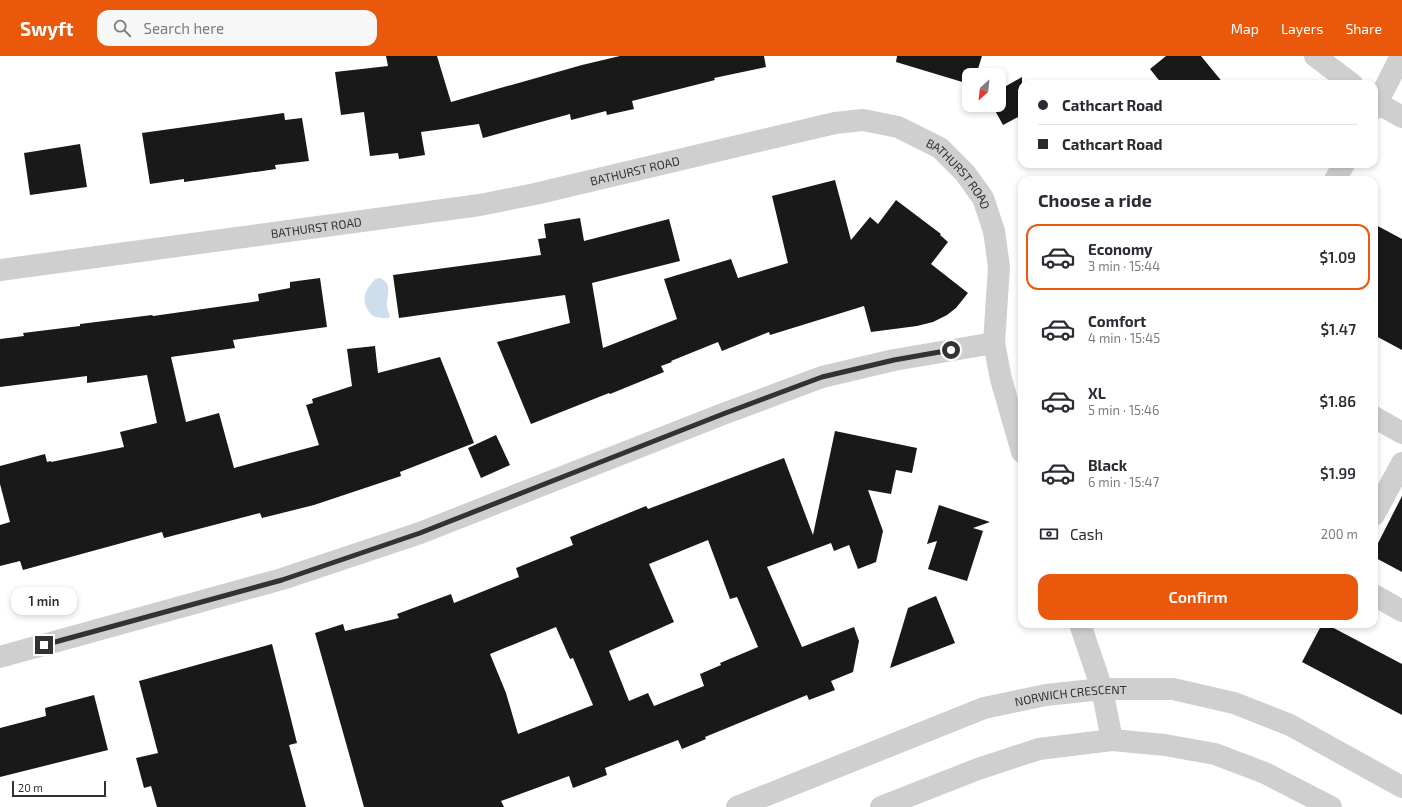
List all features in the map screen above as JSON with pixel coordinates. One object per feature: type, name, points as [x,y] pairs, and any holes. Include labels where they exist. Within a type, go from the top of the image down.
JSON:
[{"type":"street","points":[[1315,56],[1347,80]]},
{"type":"street","points":[[1378,98],[1401,56]]},
{"type":"street","points":[[1378,105],[1402,117]]},
{"type":"street","name":"BATHURST ROAD","points":[[0,270],[480,204],[535,194],[835,123],[863,120],[898,127],[940,148],[966,174],[983,198],[994,231],[999,267],[994,343],[1001,380],[1018,438]]},
{"type":"street","points":[[0,657],[282,580],[420,533],[723,414],[822,377],[894,360],[994,343]]},
{"type":"street","points":[[1378,419],[1402,433]]},
{"type":"street","points":[[1378,508],[1402,463]]},
{"type":"street","points":[[1378,597],[1402,612]]},
{"type":"street","points":[[1081,628],[1102,688],[1112,740]]},
{"type":"street","name":"NORWICH CRESCENT","points":[[737,807],[984,708],[1046,695],[1102,688],[1173,689],[1234,703],[1290,725],[1402,787]]},
{"type":"street","points":[[881,807],[978,769],[1039,749],[1112,740],[1165,745],[1215,754],[1265,773],[1331,807]]},
{"type":"water","points":[[380,278],[387,284],[388,287],[387,307],[390,316],[389,318],[376,317],[370,313],[365,303],[365,295],[368,288],[375,279]]},
{"type":"building","points":[[386,56],[437,56],[451,102],[582,65],[620,56],[764,56],[766,67],[714,78],[715,80],[632,101],[634,109],[607,115],[606,111],[571,120],[570,114],[483,138],[479,124],[421,132],[425,155],[399,159],[398,153],[370,156],[364,112],[341,115],[335,72],[388,66]]},
{"type":"building","points":[[897,56],[982,56],[978,68],[962,68],[962,82],[896,62]]},
{"type":"building","points":[[1166,56],[1201,56],[1221,80],[1159,80],[1150,69]]},
{"type":"building","points":[[1022,77],[1022,80],[1018,80],[1018,117],[1003,125],[996,112],[1006,112],[1006,86]]},
{"type":"building","points":[[284,113],[285,120],[302,118],[309,161],[275,165],[276,169],[184,182],[184,179],[150,184],[142,133]]},
{"type":"building","points":[[80,144],[87,187],[30,195],[24,153]]},
{"type":"building","points":[[835,180],[851,240],[870,217],[878,224],[896,200],[941,234],[940,235],[948,242],[931,264],[968,293],[956,308],[947,315],[933,322],[917,326],[871,332],[864,306],[770,335],[769,332],[722,351],[718,342],[661,366],[664,372],[531,424],[497,342],[570,323],[565,295],[399,318],[393,275],[541,255],[538,239],[546,238],[544,224],[580,218],[584,241],[669,219],[680,261],[592,283],[603,348],[677,319],[664,279],[731,259],[738,278],[788,263],[772,196]]},
{"type":"building","points":[[1378,226],[1402,239],[1402,350],[1378,337]]},
{"type":"building","points":[[320,278],[327,327],[233,340],[235,348],[171,357],[186,422],[219,413],[234,468],[319,445],[306,405],[313,403],[312,399],[352,386],[347,349],[375,346],[378,373],[440,357],[474,443],[400,472],[401,476],[314,505],[262,518],[260,513],[164,538],[162,532],[23,570],[20,561],[0,566],[0,525],[10,522],[0,484],[0,466],[45,454],[47,462],[51,462],[124,447],[120,432],[157,423],[147,375],[87,383],[87,376],[0,387],[0,339],[24,336],[23,333],[80,326],[80,324],[153,316],[259,301],[258,294],[290,288],[290,282]]},
{"type":"building","points":[[835,431],[917,448],[912,473],[896,470],[891,494],[868,490],[883,531],[876,562],[858,569],[849,545],[834,551],[831,543],[767,567],[802,647],[854,627],[859,641],[853,672],[831,681],[835,690],[809,700],[807,695],[705,737],[706,739],[682,749],[678,740],[605,768],[607,775],[573,788],[569,776],[501,801],[504,807],[364,807],[315,633],[343,624],[345,631],[399,618],[397,614],[451,594],[454,603],[519,577],[516,568],[573,545],[570,537],[646,506],[648,509],[784,458],[813,535]],"holes":[[[708,540],[730,599],[737,597],[758,647],[720,663],[721,665],[700,674],[704,686],[654,706],[648,693],[629,701],[609,651],[674,622],[649,564]],[[556,627],[570,659],[573,658],[593,705],[518,734],[506,693],[490,654]]]},
{"type":"building","points":[[496,435],[510,465],[481,478],[468,448]]},
{"type":"building","points":[[1402,496],[1402,572],[1378,559],[1378,543]]},
{"type":"building","points":[[939,505],[990,522],[973,528],[983,531],[967,581],[928,569],[937,541],[927,544]]},
{"type":"building","points":[[936,596],[955,643],[890,668],[908,608]]},
{"type":"building","points":[[1320,628],[1334,628],[1402,664],[1402,715],[1302,662]]},
{"type":"building","points":[[272,644],[297,743],[289,745],[306,807],[157,807],[151,786],[144,788],[136,758],[158,753],[139,681]]},
{"type":"building","points":[[94,695],[108,750],[0,777],[0,728],[46,716],[45,708]]},
{"type":"route","points":[[44,645],[282,580],[420,533],[723,414],[822,377],[894,360],[951,350]]}]
